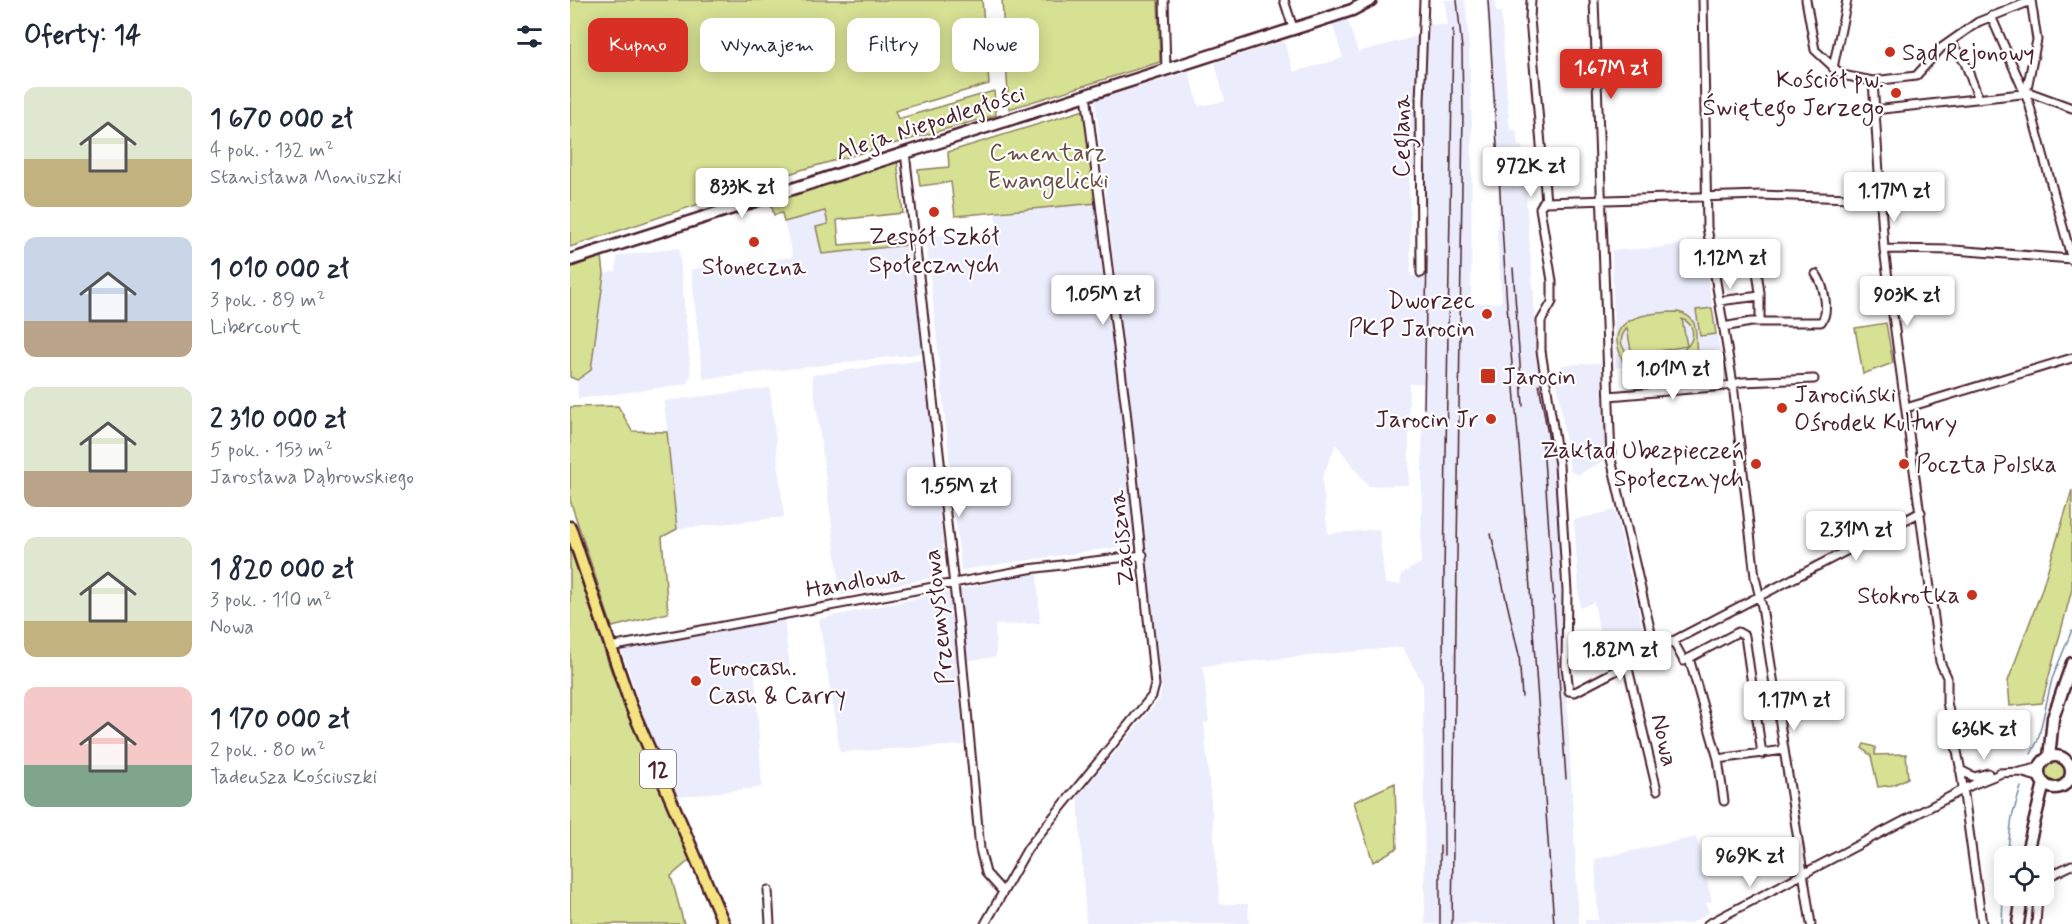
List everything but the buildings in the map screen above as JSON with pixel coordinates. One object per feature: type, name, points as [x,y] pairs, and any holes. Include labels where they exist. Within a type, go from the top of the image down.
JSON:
[{"type":"main road","name":"Aleja Niepodległości","points":[[570,260],[1352,9],[1371,0]]},
{"type":"main road","name":"12","points":[[570,527],[610,646],[649,749],[724,924]]},
{"type":"main road","points":[[2027,846],[2044,779],[2054,757],[2050,732],[2072,663]]},
{"type":"main road","points":[[2044,779],[2065,785],[2071,769],[2054,757]]},
{"type":"main road","points":[[2018,924],[2021,906]]},
{"type":"street","points":[[1164,0],[1166,69]]},
{"type":"street","points":[[1284,0],[1293,28]]},
{"type":"street","name":"Ceglana","points":[[1420,273],[1420,101],[1424,0]]},
{"type":"street","points":[[1531,0],[1530,19],[1544,201],[1540,207],[1551,264],[1552,302],[1541,321],[1541,351],[1559,465],[1567,591],[1566,666],[1569,691],[1575,692],[1921,513]]},
{"type":"street","points":[[1594,0],[1614,474],[1655,650]]},
{"type":"street","points":[[1703,0],[1707,227],[1733,384],[1752,557],[1811,924]]},
{"type":"street","points":[[1806,0],[1813,47],[1833,68],[1848,78],[1873,81],[1913,77],[1922,71],[1941,48],[1991,16],[2031,0],[2037,40],[2026,93]]},
{"type":"street","points":[[1833,68],[1847,0]]},
{"type":"street","points":[[1884,249],[1953,250],[2072,259],[2026,93],[1991,16]]},
{"type":"street","points":[[1951,42],[1965,63],[1979,99]]},
{"type":"street","points":[[1873,81],[1884,249],[1940,662],[1947,677],[1947,702],[1960,770],[1982,924]]},
{"type":"street","points":[[1874,110],[2026,93],[2034,93],[2072,108]]},
{"type":"street","name":"Zaciszna","points":[[985,924],[1028,848],[1152,696],[1155,674],[1143,555],[1086,94]]},
{"type":"street","name":"Przemysłowa","points":[[906,152],[954,583],[980,849],[986,873],[1003,892]]},
{"type":"street","points":[[1544,201],[1548,203],[1760,195],[1880,199]]},
{"type":"street","points":[[1756,264],[1760,322]]},
{"type":"street","points":[[1724,327],[1760,322],[1816,323],[1823,320],[1826,307],[1816,274]]},
{"type":"street","points":[[1719,301],[1760,296]]},
{"type":"street","points":[[1906,408],[2072,358]]},
{"type":"street","points":[[1609,396],[1814,379]]},
{"type":"street","name":"Handlowa","points":[[610,646],[1029,569],[1143,555]]},
{"type":"street","points":[[1673,641],[1684,661],[1738,632],[1744,636],[1762,754]]},
{"type":"street","points":[[1689,658],[1718,759],[1724,801]]},
{"type":"street","name":"Nowa","points":[[1627,664],[1657,790]]},
{"type":"street","points":[[1718,759],[1784,750]]},
{"type":"street","points":[[1960,770],[1974,777],[1990,772],[2020,772],[2044,779]]},
{"type":"street","points":[[1708,924],[1963,790],[2002,773]]},
{"type":"street","points":[[2054,874],[2072,865]]},
{"type":"street","points":[[768,890],[770,924]]},
{"type":"street","points":[[2036,924],[2037,906]]},
{"type":"shaded area","points":[[1445,0],[1465,0],[1472,127],[1471,303],[1499,303],[1502,299],[1497,237],[1499,193],[1486,0],[1495,0],[1496,12],[1501,12],[1509,123],[1511,130],[1516,130],[1518,146],[1522,146],[1538,352],[1554,463],[1579,924],[1425,924],[1423,684],[1402,647],[1203,666],[1209,722],[1204,723],[1220,904],[1248,904],[1249,924],[1086,924],[1078,797],[1159,700],[1162,689],[1095,100],[1189,72],[1199,106],[1225,101],[1215,63],[1284,41],[1294,72],[1343,58],[1332,23],[1347,19],[1358,52],[1418,36],[1419,23],[1447,25]],"holes":[[[1409,175],[1423,175],[1425,275],[1411,276]],[[1423,383],[1421,563],[1401,574],[1401,584],[1385,584],[1379,529],[1328,534],[1322,478],[1336,444],[1368,486],[1409,485],[1409,384]]]},
{"type":"shaded area","points":[[1097,203],[1138,544],[961,570],[926,237],[997,229],[995,213]]},
{"type":"shaded area","points":[[825,211],[828,224],[816,227],[822,253],[913,244],[924,353],[703,379],[691,269],[793,257],[784,222]]},
{"type":"shaded area","points":[[1701,241],[1720,350],[1615,368],[1612,250],[1657,248]]},
{"type":"shaded area","points":[[679,248],[691,375],[687,384],[578,399],[577,380],[591,370],[604,274],[616,271],[617,256]]},
{"type":"shaded area","points":[[923,360],[943,543],[938,568],[931,578],[841,595],[812,375]]},
{"type":"shaded area","points":[[1601,363],[1606,459],[1578,475],[1570,471],[1557,381],[1562,365]]},
{"type":"shaded area","points":[[770,388],[784,517],[677,529],[664,401]]},
{"type":"shaded area","points":[[1615,510],[1647,648],[1609,669],[1604,658],[1594,602],[1580,608],[1574,520]]},
{"type":"shaded area","points":[[1037,573],[1040,623],[995,625],[996,657],[956,662],[964,745],[840,752],[819,619]]},
{"type":"shaded area","points":[[784,618],[790,669],[755,673],[762,787],[678,797],[643,714],[621,648]]},
{"type":"shaded area","points":[[1696,837],[1712,901],[1706,903],[1709,913],[1689,924],[1585,924],[1585,920],[1598,920],[1595,859]]},
{"type":"green space","points":[[570,0],[982,0],[984,18],[952,18],[952,72],[988,72],[989,84],[895,111],[898,119],[994,91],[996,115],[801,170],[570,247]]},
{"type":"green space","points":[[1002,0],[1158,0],[1160,62],[1009,109],[1007,72],[1039,72],[1039,18],[1003,18]]},
{"type":"green space","name":"Cmentarz Ewangelicki","points":[[1084,110],[1097,203],[955,216],[951,182],[920,186],[918,170],[949,167],[948,152]]},
{"type":"green space","points":[[897,160],[903,213],[837,220],[839,245],[906,239],[907,245],[822,254],[816,227],[828,224],[825,211],[784,222],[782,213],[774,215],[770,200]]},
{"type":"green space","points":[[602,256],[604,274],[591,370],[577,380],[570,377],[570,268]]},
{"type":"green space","points":[[1712,308],[1716,334],[1700,336],[1696,310]]},
{"type":"green space","points":[[1678,312],[1691,318],[1695,328],[1697,353],[1624,365],[1617,341],[1619,330],[1632,319],[1651,314]],"holes":[[[1682,319],[1690,325],[1693,334],[1687,347],[1659,356],[1633,356],[1687,346]],[[1627,328],[1632,355],[1626,352],[1622,345],[1623,334]]]},
{"type":"green space","points":[[1886,323],[1893,363],[1863,374],[1855,328]]},
{"type":"green space","points":[[618,406],[632,431],[667,432],[677,529],[662,537],[668,613],[612,627],[570,500],[570,407]]},
{"type":"green space","points":[[2072,490],[2072,589],[2042,703],[2010,706],[2008,681],[2041,592]]},
{"type":"green space","points":[[570,547],[616,685],[691,859],[671,876],[684,924],[570,924]]},
{"type":"green space","points":[[1864,744],[1875,747],[1875,755],[1906,754],[1908,778],[1893,785],[1878,787],[1871,756],[1862,748]]},
{"type":"green space","points":[[2055,761],[2063,764],[2066,772],[2063,780],[2055,783],[2047,780],[2044,772],[2047,764]]},
{"type":"green space","points":[[1395,783],[1397,848],[1373,862],[1354,802]]},
{"type":"waterway","points":[[2031,754],[2038,740],[2052,679],[2072,630]]},
{"type":"waterway","points":[[2008,846],[2012,817],[2021,787]]},
{"type":"waterway","points":[[2002,924],[2003,906]]},
{"type":"railway","points":[[1452,924],[1463,111],[1462,49],[1457,0]]},
{"type":"railway","points":[[1488,0],[1507,306],[1524,505],[1554,924]]},
{"type":"railway","points":[[1444,855],[1443,633],[1453,30]]},
{"type":"railway","points":[[1424,408],[1427,256]]},
{"type":"railway","points":[[1513,268],[1523,406]]},
{"type":"railway","points":[[1539,384],[1551,452]]},
{"type":"railway","points":[[1543,444],[1566,779]]},
{"type":"railway","points":[[1491,534],[1519,655],[1522,697]]},
{"type":"railway","points":[[1440,846],[1440,924]]},
{"type":"place","name":"Sąd Rejonowy","points":[[1890,52]]},
{"type":"place","name":"Kościół pw. Świętego Jerzego","points":[[1896,93]]},
{"type":"place","name":"Zespół Szkół Społecznych","points":[[934,212]]},
{"type":"place","name":"Słoneczna","points":[[754,242]]},
{"type":"place","name":"Dworzec PKP Jarocin","points":[[1487,314]]},
{"type":"place","name":"Jarocin","points":[[1488,376]]},
{"type":"place","name":"Jarociński Ośrodek Kultury","points":[[1782,408]]},
{"type":"place","name":"Jarocin Jr","points":[[1491,419]]},
{"type":"place","name":"Zakład Ubezpieczeń Społecznych","points":[[1756,464]]},
{"type":"place","name":"Poczta Polska","points":[[1904,464]]},
{"type":"place","name":"Stokrotka","points":[[1972,595]]},
{"type":"place","name":"Eurocash. Cash & Carry","points":[[696,681]]}]
